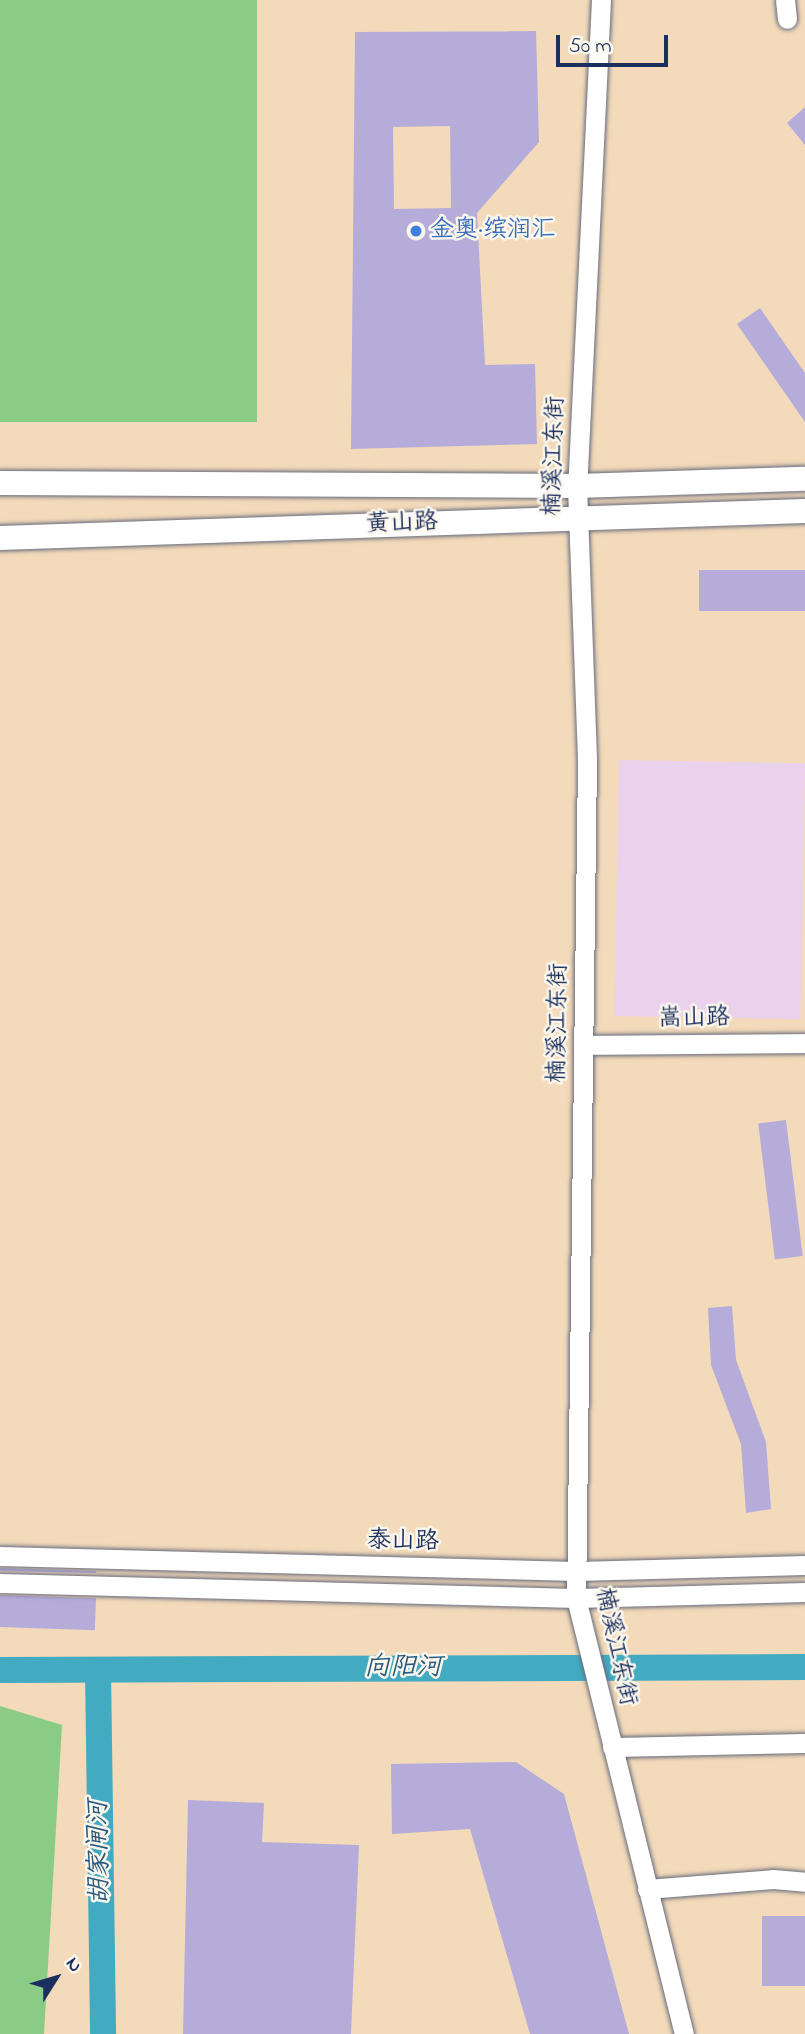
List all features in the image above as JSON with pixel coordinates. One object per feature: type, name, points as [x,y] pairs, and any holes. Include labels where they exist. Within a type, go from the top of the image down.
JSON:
[{"type":"main road","name":"黄山路","points":[[0,484],[577,486],[805,479]]},
{"type":"main road","name":"黄山路","points":[[0,538],[805,511]]},
{"type":"street","name":"楠溪江东街","points":[[601,0],[577,486],[587,760],[576,1598],[603,1716],[684,2034]]},
{"type":"street","name":"嵩山路","points":[[583,1045],[805,1043]]},
{"type":"street","name":"泰山路","points":[[0,1556],[576,1571],[805,1565]]},
{"type":"street","name":"泰山路","points":[[0,1583],[576,1598],[805,1592]]},
{"type":"street","points":[[611,1747],[805,1743]]},
{"type":"street","points":[[647,1889],[773,1879],[805,1881]]},
{"type":"shaded area","points":[[619,760],[805,763],[801,1019],[615,1016]]},
{"type":"green space","points":[[0,0],[257,0],[257,422],[0,422]]},
{"type":"green space","points":[[0,1706],[62,1725],[44,2034],[0,2034]]},
{"type":"building","name":"金奥·缤润汇","points":[[536,31],[539,142],[477,213],[485,365],[535,364],[537,444],[351,449],[355,32]],"holes":[[[450,126],[451,208],[394,209],[393,127]]]},
{"type":"building","points":[[805,107],[805,145],[787,123]]},
{"type":"building","points":[[760,308],[805,373],[805,422],[737,324]]},
{"type":"building","points":[[699,570],[805,570],[805,611],[699,611]]},
{"type":"building","points":[[786,1120],[803,1256],[775,1259],[758,1123]]},
{"type":"building","points":[[732,1306],[736,1360],[766,1442],[771,1509],[746,1513],[741,1444],[711,1365],[708,1308]]},
{"type":"building","points":[[0,1568],[96,1571],[96,1573],[0,1571]]},
{"type":"building","points":[[0,1595],[96,1598],[95,1630],[0,1627]]},
{"type":"building","points":[[516,1762],[564,1794],[629,2034],[530,2034],[470,1829],[392,1834],[391,1764]]},
{"type":"building","points":[[188,1800],[264,1803],[262,1842],[359,1845],[351,2034],[183,2034]]},
{"type":"building","points":[[762,1916],[805,1916],[805,1986],[762,1986]]},
{"type":"waterway","name":"向阳河","points":[[0,1670],[805,1667]]},
{"type":"waterway","name":"胡家闸河","points":[[98,1670],[103,2034]]},
{"type":"place","name":"金奥·缤润汇","points":[[416,231]]}]
